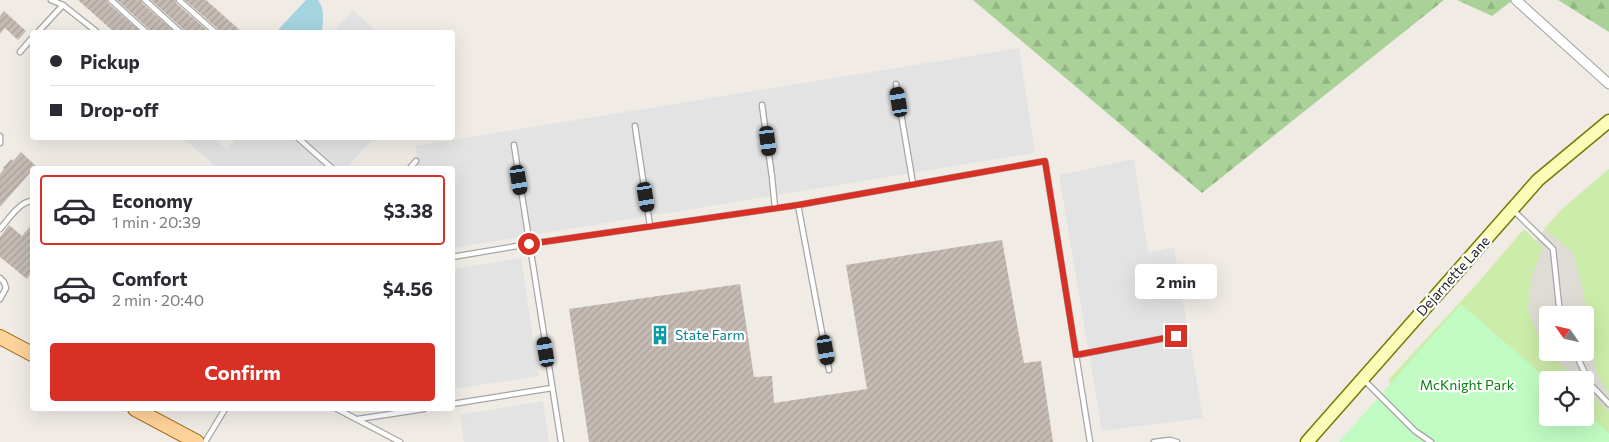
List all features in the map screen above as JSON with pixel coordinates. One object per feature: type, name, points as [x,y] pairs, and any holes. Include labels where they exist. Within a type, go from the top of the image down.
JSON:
[{"type":"main road","name":"Dejarnette Lane","points":[[1307,442],[1538,180],[1609,121]]},
{"type":"main road","points":[[0,337],[30,353]]},
{"type":"main road","points":[[139,411],[197,442]]},
{"type":"street","points":[[1516,0],[1609,84]]},
{"type":"lane","points":[[51,0],[63,5],[94,30]]},
{"type":"lane","points":[[111,0],[144,30]]},
{"type":"lane","points":[[145,0],[178,30]]},
{"type":"lane","points":[[180,0],[213,30]]},
{"type":"lane","points":[[40,30],[63,5]]},
{"type":"lane","points":[[20,52],[30,40]]},
{"type":"lane","points":[[896,84],[912,184]]},
{"type":"lane","points":[[762,105],[775,208]]},
{"type":"lane","points":[[635,126],[650,226]]},
{"type":"lane","points":[[0,136],[0,143]]},
{"type":"lane","points":[[300,140],[330,166]]},
{"type":"lane","points":[[514,146],[560,442]]},
{"type":"lane","points":[[412,166],[416,161]]},
{"type":"lane","points":[[455,256],[798,205],[1045,161],[1090,442]]},
{"type":"lane","points":[[0,229],[22,204],[30,200]]},
{"type":"lane","points":[[798,205],[829,370]]},
{"type":"lane","points":[[1512,210],[1553,249],[1559,306]]},
{"type":"lane","points":[[0,278],[6,288],[0,299]]},
{"type":"lane","points":[[1076,355],[1176,336]]},
{"type":"lane","points":[[1579,361],[1590,384],[1609,404]]},
{"type":"lane","points":[[1362,379],[1415,431],[1431,442]]},
{"type":"lane","points":[[455,404],[552,388]]},
{"type":"lane","points":[[205,442],[224,411]]},
{"type":"lane","points":[[340,411],[400,442]]},
{"type":"lane","points":[[357,420],[412,411]]},
{"type":"lane","points":[[1154,442],[1170,440],[1177,442]]},
{"type":"shaded area","points":[[353,10],[376,30],[335,30]]},
{"type":"shaded area","points":[[1019,48],[1035,153],[455,248],[455,166],[418,166],[415,146]]},
{"type":"shaded area","points":[[216,140],[227,149],[235,140],[372,140],[348,166],[215,166],[186,141]]},
{"type":"shaded area","points":[[1134,159],[1148,253],[1174,247],[1203,418],[1102,431],[1059,175]]},
{"type":"shaded area","points":[[1609,169],[1609,433],[1594,420],[1594,371],[1539,372],[1473,314],[1561,210]]},
{"type":"shaded area","points":[[521,258],[539,376],[455,389],[455,269]]},
{"type":"shaded area","points":[[543,401],[549,442],[464,442],[460,415]]},
{"type":"green space","points":[[973,0],[1444,0],[1202,193]]},
{"type":"green space","points":[[1457,0],[1513,0],[1492,16]]},
{"type":"green space","points":[[1558,0],[1609,0],[1609,32]]},
{"type":"green space","points":[[1609,169],[1609,394],[1597,375],[1594,357],[1594,306],[1586,306],[1573,252],[1544,229],[1561,210]]},
{"type":"green space","name":"McKnight Park","points":[[1524,229],[1543,247],[1531,279],[1528,311],[1539,337],[1539,361],[1558,361],[1567,371],[1539,371],[1539,426],[1594,426],[1594,398],[1609,412],[1609,442],[1391,398],[1389,379],[1475,286]]},
{"type":"green space","name":"McKnight Park","points":[[1461,304],[1539,372],[1539,426],[1594,426],[1594,420],[1609,433],[1609,442],[1339,442]]},
{"type":"water","points":[[306,0],[318,0],[322,7],[322,30],[278,30]]},
{"type":"building","points":[[78,0],[107,0],[139,30],[112,30]]},
{"type":"building","points":[[117,0],[141,0],[173,30],[149,29]]},
{"type":"building","points":[[151,0],[175,0],[207,30],[183,29]]},
{"type":"building","points":[[185,0],[206,0],[240,30],[218,29]]},
{"type":"building","points":[[4,11],[26,31],[18,40],[5,28],[0,34],[0,16]]},
{"type":"building","points":[[21,152],[36,166],[30,166],[30,173],[0,207],[0,174],[11,159],[13,161]]},
{"type":"building","points":[[9,225],[22,236],[30,226],[30,275],[27,279],[0,257],[0,237]]},
{"type":"building","name":"State Farm","points":[[1002,240],[1024,363],[1041,361],[1053,442],[589,442],[569,309],[740,284],[754,377],[772,376],[774,403],[867,389],[846,265]]},
{"type":"place","name":"State Farm","points":[[660,335]]},
{"type":"route","points":[[529,244],[798,205],[1045,161],[1076,355],[1176,336]]}]
